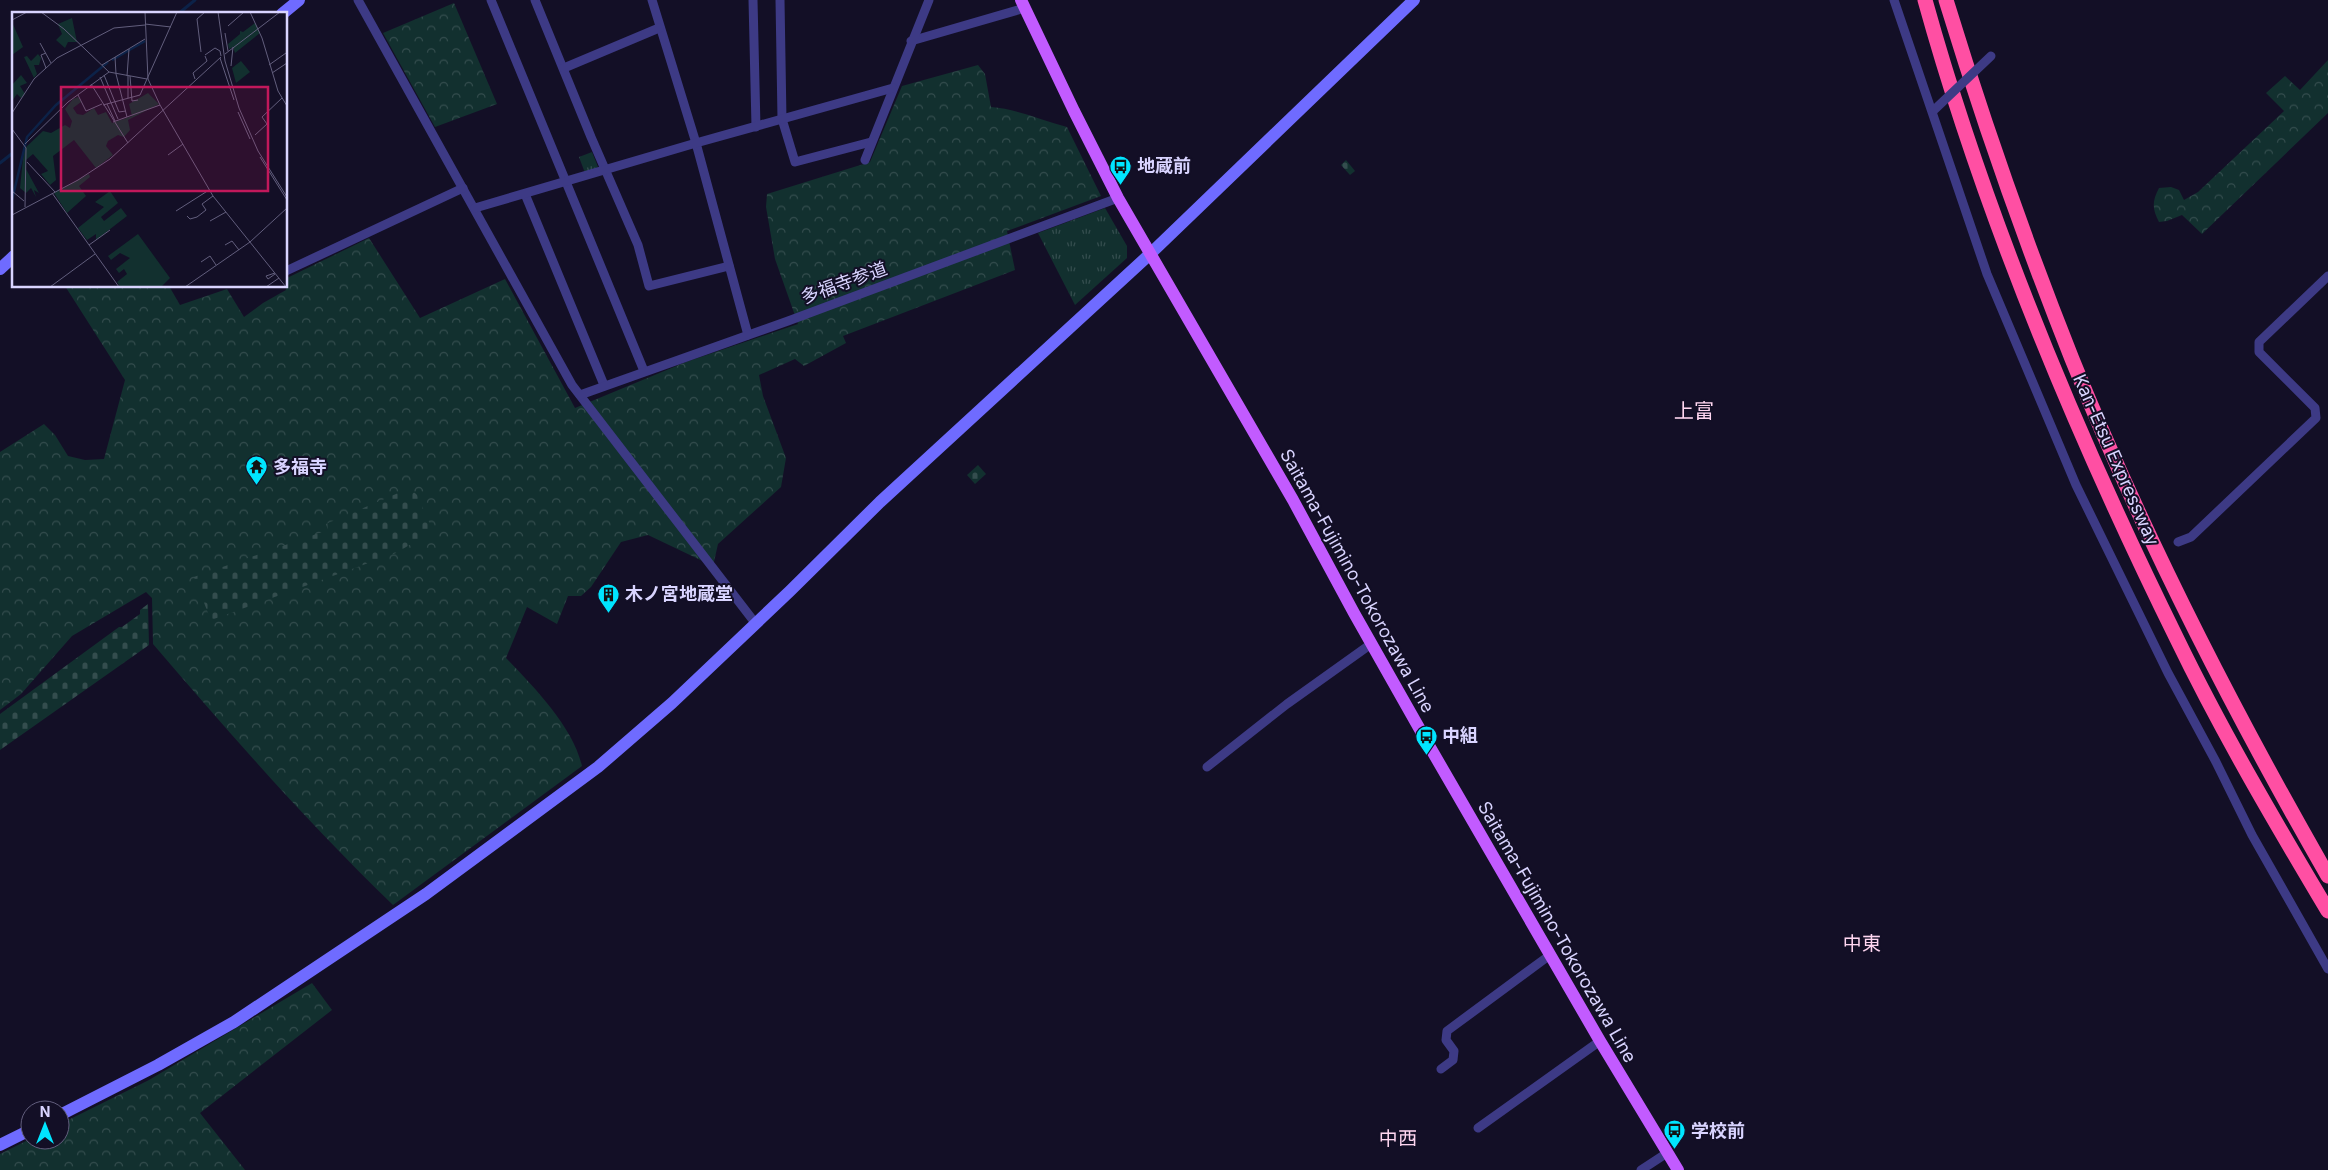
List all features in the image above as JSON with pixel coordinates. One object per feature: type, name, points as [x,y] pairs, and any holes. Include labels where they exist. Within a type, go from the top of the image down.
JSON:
[{"type":"highway","points":[[1920,0],[1940,56]]},
{"type":"highway","name":"Kan-Etsu Expressway","points":[[1925,0],[1940,56],[2002,234],[2054,367],[2113,502],[2177,640],[2272,816],[2328,911]]},
{"type":"highway","name":"Kan-Etsu Expressway","points":[[1946,0],[2020,221],[2072,359],[2163,563],[2228,695],[2328,876]]},
{"type":"main road","name":"Saitama-Fujimino-Tokorozawa Line","points":[[1023,4],[1118,198],[1284,483],[1371,644],[1600,1042],[1678,1170]]},
{"type":"street","points":[[284,12],[299,0]]},
{"type":"street","points":[[358,0],[580,395],[756,624]]},
{"type":"street","points":[[491,0],[644,371]]},
{"type":"street","points":[[535,0],[638,245],[649,286],[729,266]]},
{"type":"street","points":[[652,0],[659,28],[696,143],[748,334]]},
{"type":"street","points":[[753,0],[756,127]]},
{"type":"street","points":[[780,0],[782,119],[795,162],[871,142]]},
{"type":"street","points":[[865,160],[892,88],[929,0]]},
{"type":"street","points":[[70,1110],[158,1065],[234,1022],[426,894],[598,767],[672,703],[756,624],[880,502],[1150,254],[1414,0]]},
{"type":"street","points":[[1894,0],[1933,110],[1987,274],[2078,482],[2168,673],[2216,762],[2252,835],[2328,969]]},
{"type":"street","points":[[911,41],[1023,4]]},
{"type":"street","points":[[564,68],[659,28]]},
{"type":"street","points":[[1933,110],[1991,56]]},
{"type":"street","points":[[475,208],[892,88]]},
{"type":"street","points":[[288,270],[464,188]]},
{"type":"street","points":[[525,194],[604,385]]},
{"type":"street","name":"多福寺参道","points":[[580,395],[1118,198]]},
{"type":"street","points":[[0,269],[12,258]]},
{"type":"street","points":[[2178,542],[2191,537],[2316,418],[2315,408],[2259,352],[2259,342],[2328,276]]},
{"type":"street","points":[[1207,767],[1287,704],[1371,644]]},
{"type":"street","points":[[1442,1069],[1453,1060],[1454,1051],[1446,1040],[1447,1031],[1550,955]]},
{"type":"street","points":[[1478,1128],[1600,1042]]},
{"type":"street","points":[[0,1145],[20,1135]]},
{"type":"street","points":[[1641,1170],[1667,1153]]},
{"type":"green space","points":[[454,3],[497,104],[435,127],[383,33]]},
{"type":"green space","points":[[2328,60],[2328,113],[2202,234],[2182,215],[2159,222],[2154,205],[2159,188],[2171,187],[2179,190],[2184,200],[2198,192],[2284,111],[2266,93],[2285,76],[2300,90]]},
{"type":"green space","points":[[978,65],[985,74],[991,107],[1020,112],[1067,127],[1101,196],[1007,231],[1015,270],[843,336],[846,343],[804,366],[795,359],[759,375],[763,396],[786,458],[781,487],[718,544],[713,566],[648,535],[621,542],[591,587],[581,596],[568,596],[557,624],[527,607],[506,658],[540,695],[561,722],[577,751],[582,766],[393,905],[270,778],[153,644],[152,598],[146,592],[72,636],[21,694],[0,710],[0,452],[44,424],[55,435],[68,456],[85,460],[104,459],[125,380],[66,288],[170,288],[180,305],[227,289],[244,317],[263,303],[286,290],[288,288],[288,278],[369,238],[420,318],[505,279],[575,408],[686,362],[798,324],[775,259],[766,207],[767,194],[870,162],[902,86]]},
{"type":"green space","points":[[592,152],[598,167],[585,173],[579,157]]},
{"type":"green space","points":[[1346,160],[1355,171],[1350,175],[1341,165]]},
{"type":"green space","points":[[1105,208],[1127,246],[1127,258],[1075,305],[1038,233]]},
{"type":"green space","points":[[978,465],[986,474],[975,484],[967,475]]},
{"type":"green space","points":[[410,488],[417,495],[433,531],[396,553],[214,619],[210,618],[194,577],[328,530],[326,524]]},
{"type":"green space","points":[[148,604],[149,645],[0,750],[0,714],[119,627],[122,627],[140,614],[140,610]]},
{"type":"green space","points":[[312,983],[332,1010],[200,1113],[245,1170],[0,1170],[0,1154],[20,1144],[20,1150],[70,1150],[70,1119],[149,1080]]},
{"type":"waterway","points":[[180,12],[195,0]]},
{"type":"waterway","points":[[0,163],[12,154]]},
{"type":"place","name":"地蔵前","points":[[1121,185]]},
{"type":"place","name":"多福寺","points":[[257,486]]},
{"type":"place","name":"木ノ宮地蔵堂","points":[[609,613]]},
{"type":"place","name":"中組","points":[[1426,755]]},
{"type":"place","name":"学校前","points":[[1675,1150]]},
{"type":"district","name":"上富","points":[[1694,411]]},
{"type":"district","name":"中東","points":[[1862,943]]},
{"type":"district","name":"中西","points":[[1398,1138]]}]
